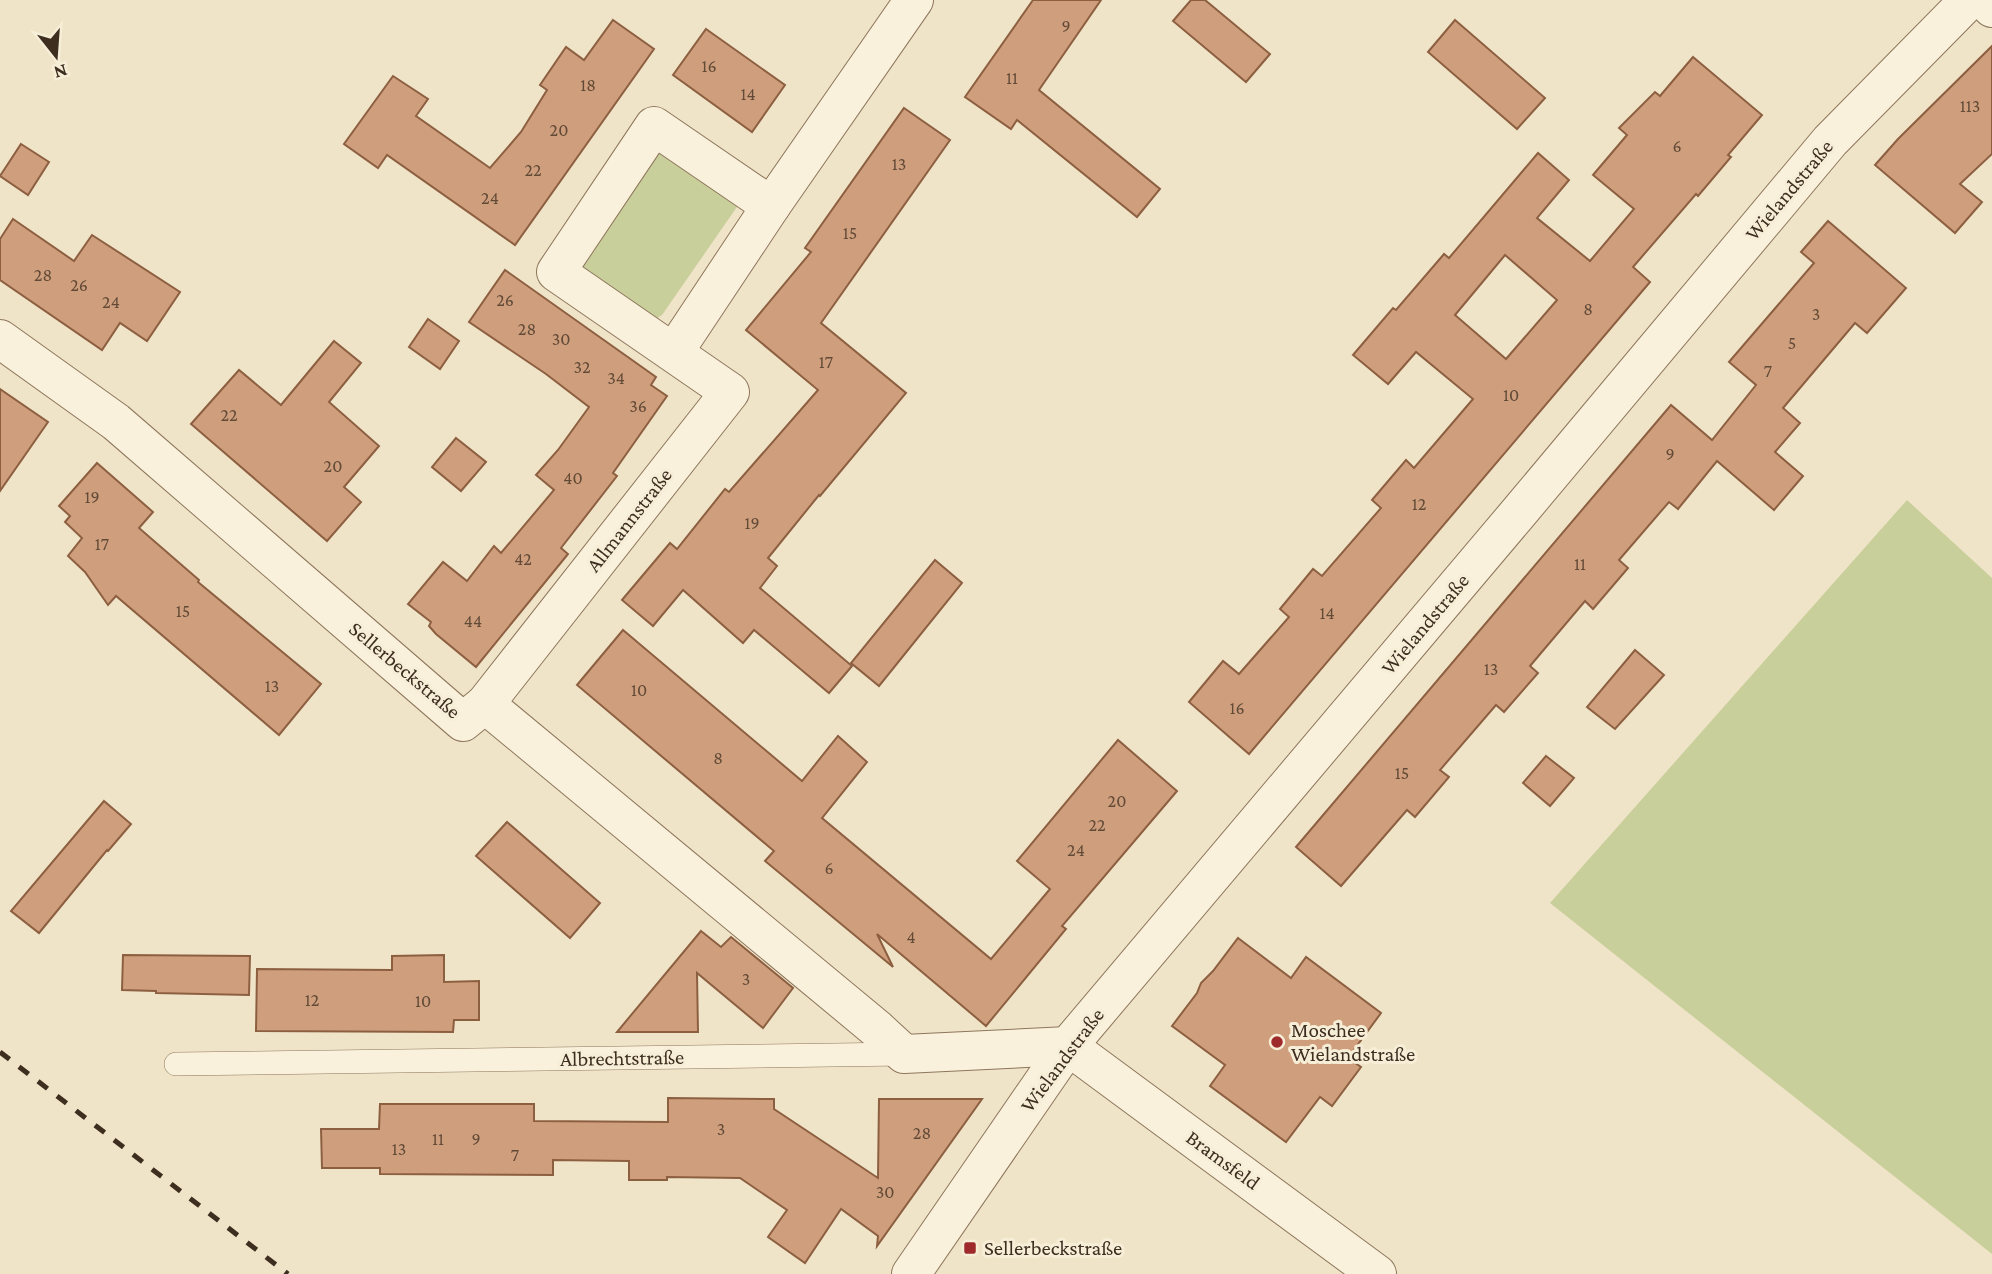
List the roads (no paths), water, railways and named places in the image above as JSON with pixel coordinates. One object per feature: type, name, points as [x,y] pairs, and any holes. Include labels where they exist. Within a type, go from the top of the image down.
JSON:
[{"type":"street","points":[[674,352],[771,206],[914,0]]},
{"type":"street","name":"Wielandstraße","points":[[911,1274],[1068,1046],[1830,141],[1969,0]]},
{"type":"street","points":[[1984,0],[1992,8]]},
{"type":"street","name":"Allmannstraße","points":[[485,704],[730,392],[556,272],[653,126],[771,206]]},
{"type":"street","name":"Sellerbeckstraße","points":[[0,338],[116,422],[463,722],[485,704],[904,1054]]},
{"type":"street","name":"Albrechtstraße","points":[[904,1054],[1068,1046]]},
{"type":"street","name":"Bramsfeld","points":[[1068,1046],[1377,1274]]},
{"type":"lane","name":"Albrechtstraße","points":[[176,1064],[904,1054]]},
{"type":"railway","points":[[0,1052],[288,1274]]},
{"type":"place","name":"Moschee Wielandstraße","points":[[1277,1042]]},
{"type":"place","name":"Sellerbeckstraße","points":[[970,1248]]}]
